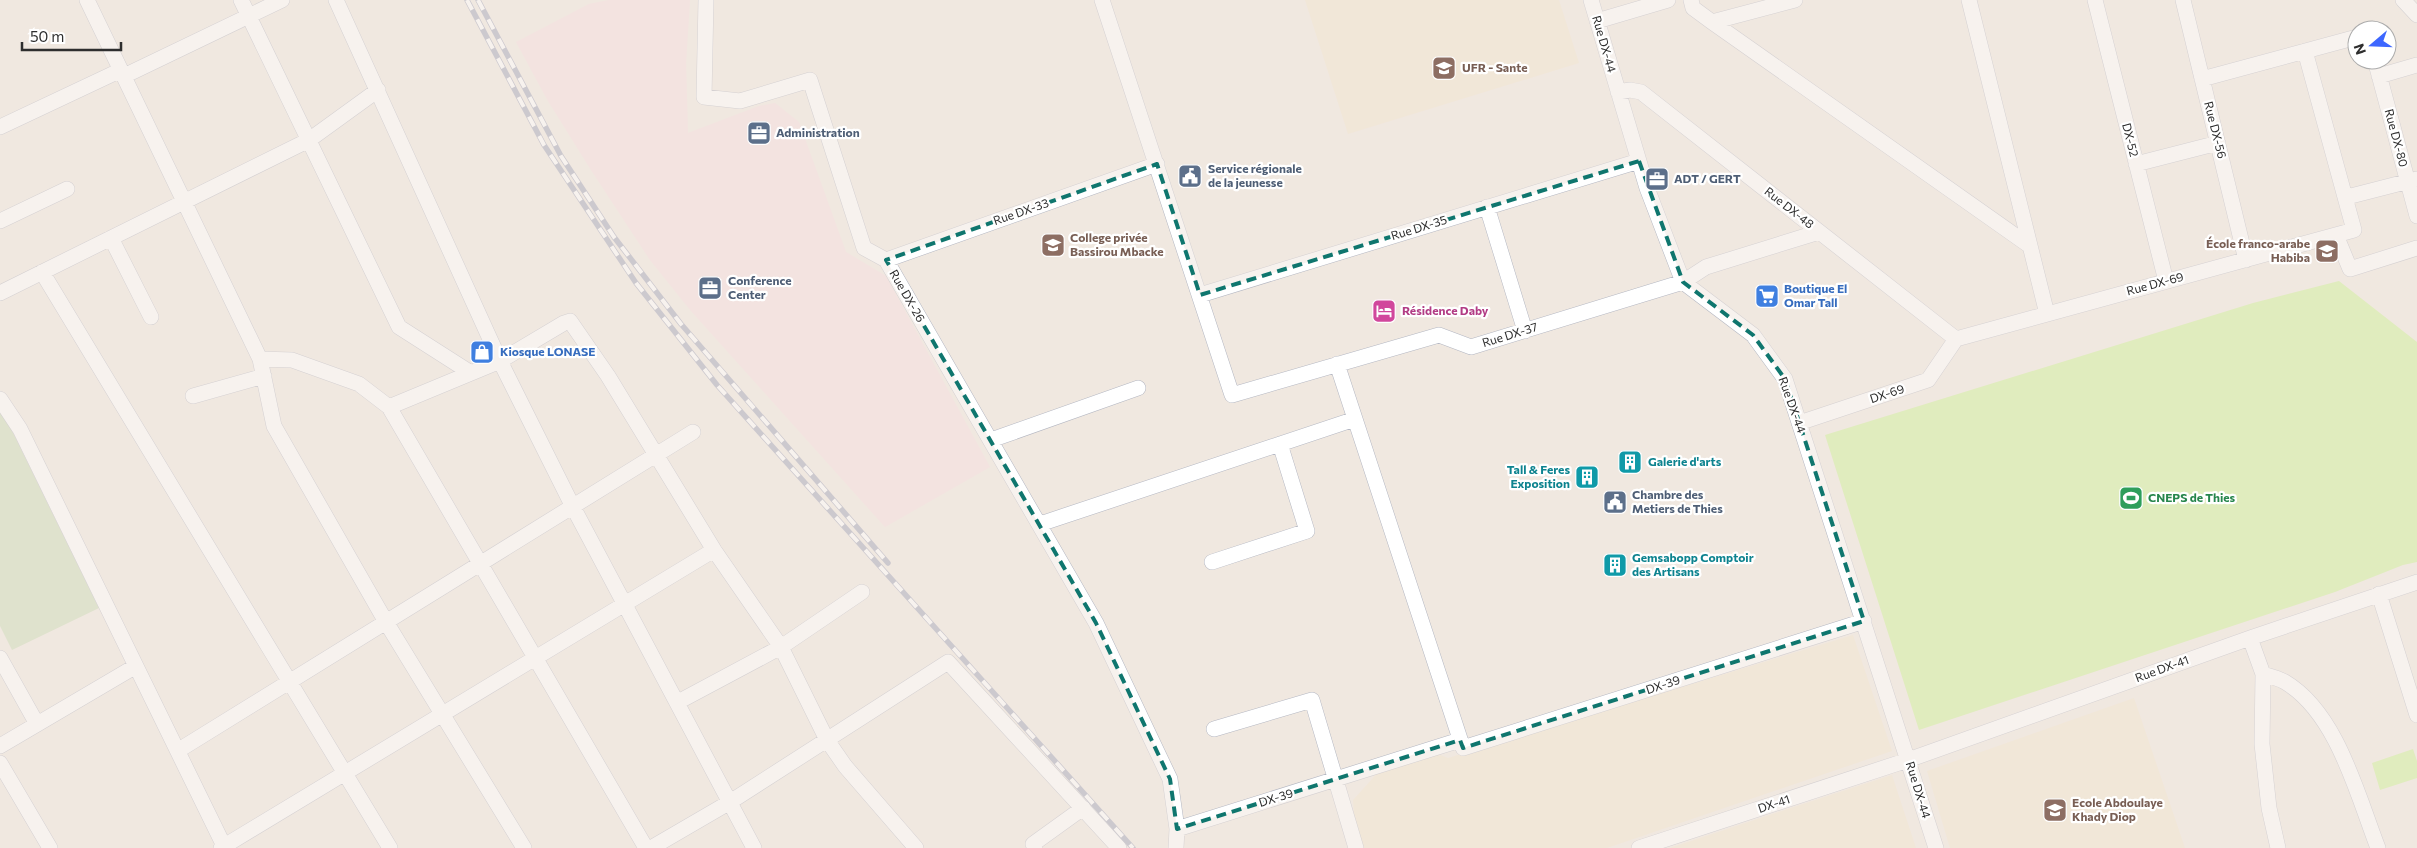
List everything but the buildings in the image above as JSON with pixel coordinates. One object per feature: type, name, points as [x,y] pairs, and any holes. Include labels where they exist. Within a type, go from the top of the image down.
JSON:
[{"type":"street","points":[[87,0],[260,359],[274,426],[386,622],[524,848]]},
{"type":"street","points":[[241,0],[399,327],[471,373]]},
{"type":"street","points":[[0,127],[282,0]]},
{"type":"street","points":[[336,0],[500,361],[573,506],[754,848]]},
{"type":"street","name":"Rue DX-26","points":[[706,0],[704,97],[740,101],[810,80],[864,248],[886,260],[1040,524],[1096,623],[1161,758],[1174,793],[1177,829],[1176,848]]},
{"type":"street","points":[[1102,0],[1200,295]]},
{"type":"street","name":"Rue DX-44","points":[[1591,0],[1638,161],[1683,282],[1753,335],[1785,379],[1936,848]]},
{"type":"street","points":[[1597,21],[1668,0]]},
{"type":"street","points":[[1691,0],[1693,8],[1712,22],[2030,246]]},
{"type":"street","points":[[1712,22],[1795,0]]},
{"type":"street","points":[[1969,0],[2047,314]]},
{"type":"street","name":"DX-52","points":[[2094,0],[2166,281]]},
{"type":"street","name":"Rue DX-56","points":[[2183,0],[2246,260]]},
{"type":"street","points":[[2404,0],[2417,15]]},
{"type":"street","points":[[2202,79],[2347,40]]},
{"type":"street","points":[[2305,51],[2347,198],[2412,180]]},
{"type":"street","points":[[2379,76],[2417,65]]},
{"type":"street","name":"Rue DX-80","points":[[2378,70],[2412,180],[2417,216]]},
{"type":"street","points":[[0,293],[309,140],[378,90]]},
{"type":"street","name":"Rue DX-48","points":[[1618,92],[1630,90],[1642,92],[1956,339]]},
{"type":"street","points":[[2136,164],[2218,143]]},
{"type":"street","name":"Rue DX-35","points":[[1200,295],[1638,161]]},
{"type":"street","name":"Rue DX-33","points":[[886,260],[1156,164]]},
{"type":"street","points":[[0,221],[67,189]]},
{"type":"street","name":"Rue DX-69","points":[[1956,339],[2354,230],[2347,198]]},
{"type":"street","points":[[1487,207],[1524,331]]},
{"type":"street","name":"Rue DX-37","points":[[1200,295],[1232,395],[1438,335],[1471,347],[1683,282],[1706,267],[1819,232]]},
{"type":"street","points":[[2336,235],[2350,269],[2417,248]]},
{"type":"street","points":[[111,238],[152,317]]},
{"type":"street","points":[[42,272],[390,848]]},
{"type":"street","points":[[389,407],[500,361],[570,321],[608,376],[714,550],[781,647],[827,740],[846,766],[916,848]]},
{"type":"street","name":"DX-69","points":[[1799,423],[1928,380],[1956,339]]},
{"type":"street","points":[[260,359],[292,360],[359,384],[389,407],[646,848]]},
{"type":"street","points":[[1336,364],[1462,744]]},
{"type":"street","points":[[192,396],[264,376]]},
{"type":"street","points":[[991,440],[1138,388]]},
{"type":"street","points":[[0,399],[20,429],[179,750],[224,847],[714,550]]},
{"type":"street","points":[[1040,524],[1355,419]]},
{"type":"street","points":[[179,750],[693,432]]},
{"type":"street","points":[[1212,562],[1307,531],[1280,444]]},
{"type":"street","name":"Rue DX-41","points":[[1908,760],[2250,638],[2417,582]]},
{"type":"street","points":[[678,702],[781,647],[862,592]]},
{"type":"street","points":[[2378,594],[2417,715]]},
{"type":"street","name":"DX-39","points":[[1177,829],[1864,622]]},
{"type":"street","points":[[2250,638],[2263,674],[2262,744],[2269,808],[2278,848]]},
{"type":"street","points":[[0,658],[37,724]]},
{"type":"street","points":[[651,848],[730,802],[948,662],[1120,848]]},
{"type":"street","points":[[0,746],[136,666]]},
{"type":"street","points":[[2263,674],[2285,682],[2311,704],[2332,734],[2378,848]]},
{"type":"street","points":[[1214,729],[1312,700],[1356,848]]},
{"type":"street","name":"DX-41","points":[[1639,848],[1908,760]]},
{"type":"street","points":[[0,763],[50,848]]},
{"type":"street","points":[[1035,848],[1034,844],[1083,808]]},
{"type":"highlighted area","points":[[1639,161],[1683,282],[1753,335],[1785,379],[1864,621],[1463,748],[1460,740],[1177,829],[1170,779],[1096,623],[886,260],[1157,164],[1200,295]]},
{"type":"shaded area","points":[[609,0],[690,0],[686,63],[688,133],[759,106],[775,103],[799,122],[846,252],[886,276],[990,467],[885,527],[691,311],[650,260],[591,170],[548,101],[516,42],[589,4]]},
{"type":"shaded area","name":"UFR - Sante","points":[[1305,0],[1559,0],[1579,63],[1348,134]]},
{"type":"shaded area","points":[[1853,635],[1892,751],[1607,848],[1361,848],[1355,829],[1353,800],[1383,767],[1432,752],[1448,758]]},
{"type":"shaded area","name":"Ecole Abdoulaye Khady Diop","points":[[2134,698],[2185,848],[1950,848],[1927,771]]},
{"type":"shaded area","points":[[1892,775],[1916,848],[1670,848],[1797,806]]},
{"type":"green space","name":"CNEPS de Thies","points":[[2339,281],[2417,342],[2417,562],[2403,565],[2335,592],[1919,730],[1825,435],[2253,303]]},
{"type":"green space","points":[[0,406],[99,608],[12,650],[0,626]]},
{"type":"green space","points":[[2413,749],[2417,761],[2417,778],[2380,790],[2372,763]]},
{"type":"railway","points":[[467,0],[544,145],[636,283],[717,385],[1133,848]]},
{"type":"railway","points":[[478,0],[561,156],[614,237],[681,324],[888,563]]},
{"type":"place","name":"UFR - Sante","points":[[1444,68]]},
{"type":"place","name":"Administration","points":[[759,133]]},
{"type":"place","name":"Service régionale de la jeunesse","points":[[1190,176]]},
{"type":"place","name":"ADT / GERT","points":[[1657,179]]},
{"type":"place","name":"College privée Bassirou Mbacke","points":[[1053,245]]},
{"type":"place","name":"École franco-arabe Habiba","points":[[2327,251]]},
{"type":"place","name":"Conference Center","points":[[710,288]]},
{"type":"place","name":"Boutique El Omar Tall","points":[[1767,296]]},
{"type":"place","name":"Résidence Daby","points":[[1384,311]]},
{"type":"place","name":"Kiosque LONASE","points":[[482,352]]},
{"type":"place","name":"Galerie d'arts","points":[[1630,462]]},
{"type":"place","name":"Tall & Feres Exposition","points":[[1587,477]]},
{"type":"place","name":"CNEPS de Thies","points":[[2131,498]]},
{"type":"place","name":"Chambre des Metiers de Thies","points":[[1615,502]]},
{"type":"place","name":"Gemsabopp Comptoir des Artisans","points":[[1615,565]]},
{"type":"place","name":"Ecole Abdoulaye Khady Diop","points":[[2055,810]]}]
